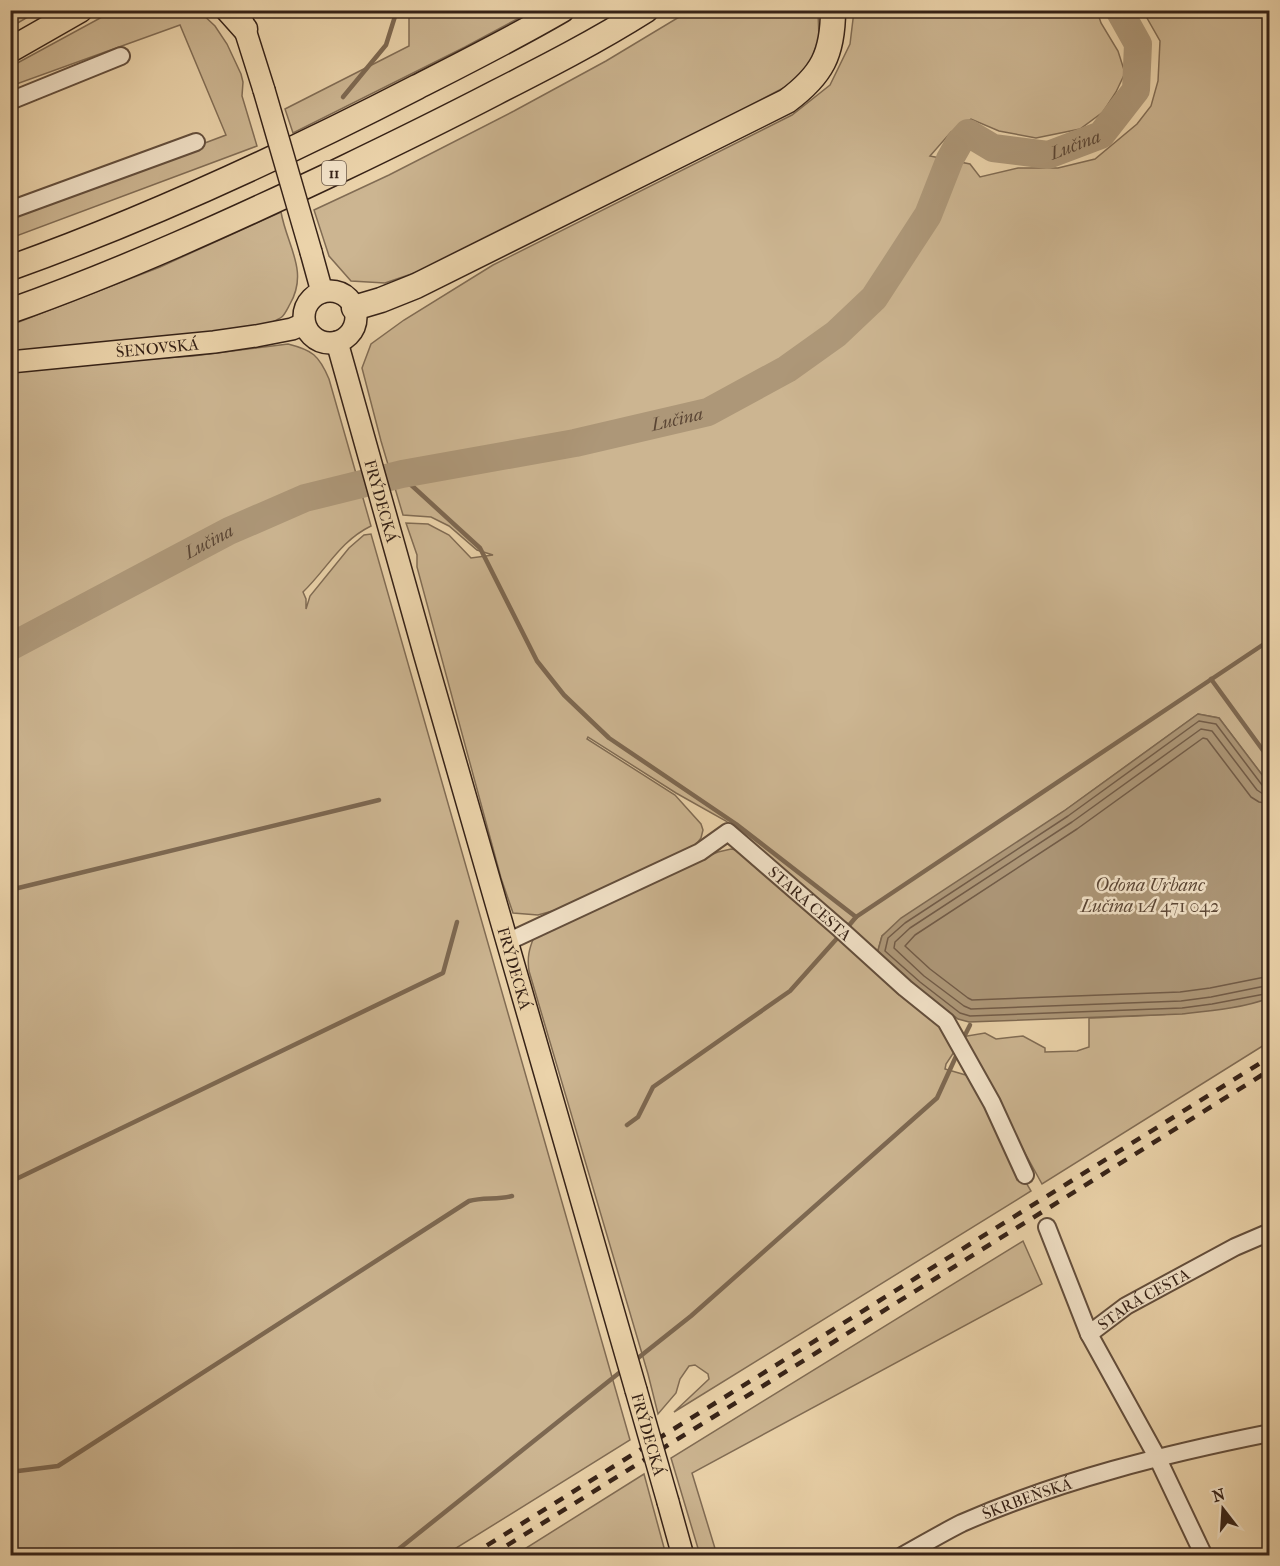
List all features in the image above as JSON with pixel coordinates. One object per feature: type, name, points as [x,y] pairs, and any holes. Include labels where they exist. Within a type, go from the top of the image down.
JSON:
[{"type":"highway","points":[[10,50],[80,10]]},
{"type":"highway","points":[[228,10],[242,20]]},
{"type":"highway","name":"11","points":[[10,268],[136,219],[264,163],[407,93],[562,10]]},
{"type":"highway","name":"11","points":[[10,311],[152,255],[272,202],[405,139],[541,70],[646,10]]},
{"type":"highway","points":[[354,308],[416,286],[787,101],[808,84],[823,64],[832,36],[833,10]]},
{"type":"main road","points":[[242,20],[322,292]]},
{"type":"main road","points":[[331,291],[347,297],[354,308],[355,322],[352,331],[345,338],[336,342],[326,343],[317,340],[304,324],[303,314],[307,304],[322,292],[331,291]]},
{"type":"main road","name":"ŠENOVSKÁ","points":[[10,362],[214,342],[292,329],[304,324]]},
{"type":"main road","name":"FRÝDECKÁ","points":[[336,342],[683,1556]]},
{"type":"street","points":[[10,101],[121,56]]},
{"type":"street","points":[[10,210],[196,142]]},
{"type":"street","name":"STARÁ CESTA","points":[[507,942],[700,852],[728,832],[905,988],[946,1021],[992,1103],[1025,1175]]},
{"type":"street","name":"STARÁ CESTA","points":[[1047,1227],[1089,1334],[1126,1306],[1235,1246],[1269,1232]]},
{"type":"street","points":[[1089,1334],[1157,1457],[1204,1556]]},
{"type":"street","name":"ŠKRBEŇSKÁ","points":[[902,1556],[960,1524],[1051,1489],[1157,1457],[1269,1433]]},
{"type":"shaded area","points":[[11,10],[38,10],[38,11],[11,27]]},
{"type":"shaded area","points":[[113,11],[199,11],[215,26],[227,44],[241,74],[242,96],[257,146],[11,238],[11,216],[226,135],[180,25],[11,86],[10,67]]},
{"type":"shaded area","points":[[409,11],[532,11],[293,133],[285,109],[409,46]]},
{"type":"shaded area","points":[[689,11],[818,11],[819,39],[809,66],[791,84],[423,270],[385,283],[351,281],[329,256],[314,210],[389,175],[514,111],[606,61]]},
{"type":"shaded area","points":[[854,11],[1097,11],[1101,23],[1118,51],[1125,73],[1103,112],[1080,129],[1036,138],[999,131],[971,119],[951,132],[930,156],[970,164],[980,177],[1018,168],[1058,168],[1095,159],[1137,124],[1151,106],[1158,81],[1160,41],[1143,11],[1269,11],[1269,784],[1219,718],[1198,714],[1064,811],[882,936],[877,954],[726,821],[676,793],[588,737],[587,739],[675,795],[701,824],[703,830],[701,838],[695,846],[556,910],[538,915],[513,913],[501,878],[417,567],[417,555],[406,523],[428,524],[449,535],[471,558],[493,555],[477,550],[449,526],[431,517],[403,515],[362,368],[371,344],[404,320],[493,265],[792,115],[830,85],[850,44]]},
{"type":"shaded area","points":[[281,212],[295,258],[297,280],[290,304],[281,318],[270,323],[211,335],[11,353],[11,325],[160,267]]},
{"type":"shaded area","points":[[288,344],[314,355],[329,379],[371,526],[342,547],[303,592],[306,609],[310,596],[349,548],[364,535],[371,534],[630,1440],[445,1555],[11,1555],[10,372],[77,364],[193,356]]},
{"type":"shaded area","points":[[731,849],[742,851],[946,1032],[953,1044],[954,1052],[945,1069],[969,1076],[1031,1191],[674,1412],[709,1379],[708,1374],[695,1365],[689,1366],[680,1379],[676,1393],[658,1414],[529,971],[529,954],[534,937],[686,865]]},
{"type":"shaded area","points":[[1269,998],[1269,1042],[1042,1184],[961,1037],[985,1033],[996,1039],[1023,1036],[1045,1048],[1045,1052],[1077,1051],[1089,1047],[1089,1018],[1198,1011],[1247,1004]]},
{"type":"shaded area","points":[[1023,1241],[1042,1284],[692,1473],[717,1555],[700,1555],[671,1458]]},
{"type":"shaded area","points":[[644,1474],[666,1555],[515,1555]]},
{"type":"water","name":"Odona Urbanc Lučina 1A 471 042","points":[[1198,714],[1219,718],[1269,784],[1269,998],[1238,1007],[1182,1014],[969,1022],[958,1019],[877,954],[882,936],[901,918],[1064,811]]},
{"type":"waterway","points":[[343,97],[386,45],[397,10]]},
{"type":"waterway","name":"Lučina","points":[[10,647],[229,531],[305,498],[402,474],[575,443],[708,412],[787,369],[836,334],[874,298],[928,215],[950,159],[968,133],[993,148],[1048,155],[1101,135],[1136,90],[1138,44],[1119,10]]},
{"type":"waterway","points":[[402,474],[480,548],[537,661],[564,695],[609,738],[736,824],[856,917]]},
{"type":"waterway","points":[[846,929],[856,917],[1270,640]]},
{"type":"waterway","points":[[1211,679],[1270,760]]},
{"type":"waterway","points":[[10,890],[379,800]]},
{"type":"waterway","points":[[10,1182],[443,973],[457,922]]},
{"type":"waterway","points":[[627,1125],[638,1117],[653,1087],[790,991],[840,935]]},
{"type":"waterway","points":[[962,1041],[970,1025]]},
{"type":"waterway","points":[[633,1362],[691,1316],[937,1098],[958,1052]]},
{"type":"waterway","points":[[10,1472],[58,1466],[469,1201],[512,1196]]},
{"type":"waterway","points":[[390,1556],[624,1369]]},
{"type":"railway","points":[[470,1556],[1270,1057]]},
{"type":"railway","points":[[490,1556],[1270,1070]]}]
